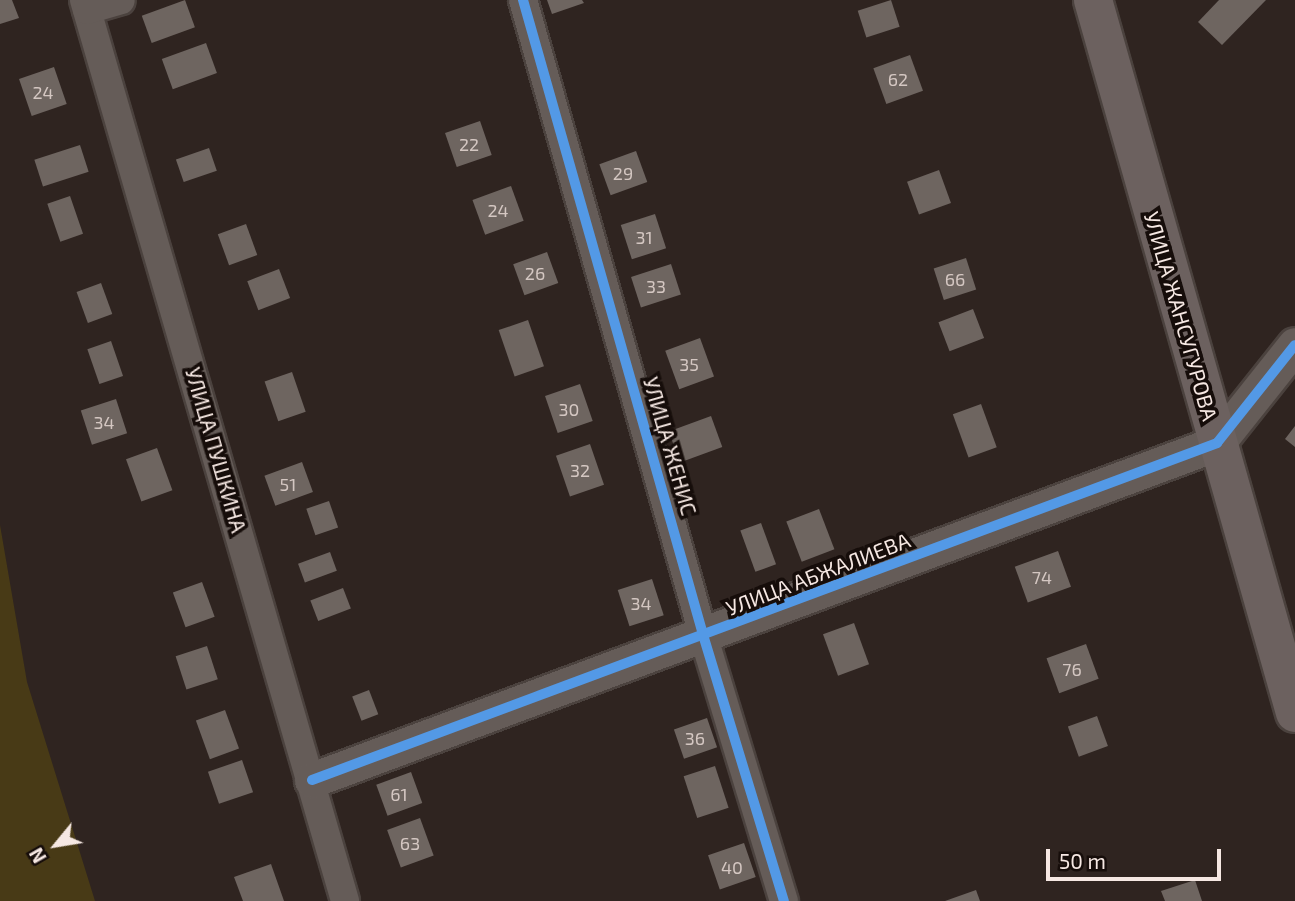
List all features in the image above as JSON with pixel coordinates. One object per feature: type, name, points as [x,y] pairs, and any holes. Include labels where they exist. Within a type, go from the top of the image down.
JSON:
[{"type":"main road","name":"УЛИЦА ЖАНСУГУРОВА","points":[[1093,0],[1295,713]]},
{"type":"street","points":[[85,5],[121,0]]},
{"type":"street","name":"УЛИЦА ЖЕНИС","points":[[523,0],[704,638],[784,901]]},
{"type":"street","name":"УЛИЦА ПУШКИНА","points":[[85,5],[345,901]]},
{"type":"street","points":[[1217,443],[1295,345]]},
{"type":"street","name":"УЛИЦА АБЖАЛИЕВА","points":[[312,780],[704,638],[1217,443]]},
{"type":"shaded area","points":[[0,525],[27,682],[95,901],[0,901]]},
{"type":"building","points":[[0,0],[12,0],[19,18],[0,24]]},
{"type":"building","points":[[185,0],[195,27],[152,43],[142,16]]},
{"type":"building","points":[[547,0],[582,0],[584,3],[552,14]]},
{"type":"building","points":[[891,0],[900,27],[866,37],[858,11]]},
{"type":"building","points":[[1219,0],[1266,0],[1222,45],[1198,22]]},
{"type":"building","points":[[206,43],[217,73],[173,89],[162,59]]},
{"type":"building","points":[[910,55],[923,91],[886,104],[873,68]]},
{"type":"building","points":[[54,67],[67,104],[32,116],[19,79]]},
{"type":"building","points":[[480,121],[492,155],[457,167],[445,133]]},
{"type":"building","points":[[80,145],[89,172],[43,186],[34,160]]},
{"type":"building","points":[[209,148],[217,171],[184,182],[176,159]]},
{"type":"building","points":[[636,151],[647,182],[611,195],[599,164]]},
{"type":"building","points":[[939,170],[951,203],[919,215],[907,182]]},
{"type":"building","points":[[511,186],[524,221],[485,235],[472,200]]},
{"type":"building","points":[[70,196],[83,234],[60,242],[47,204]]},
{"type":"building","points":[[655,214],[666,248],[632,259],[621,225]]},
{"type":"building","points":[[246,224],[257,255],[229,265],[218,234]]},
{"type":"building","points":[[547,252],[558,283],[524,295],[513,264]]},
{"type":"building","points":[[966,258],[976,289],[944,300],[934,269]]},
{"type":"building","points":[[671,264],[681,294],[641,307],[631,277]]},
{"type":"building","points":[[279,269],[290,298],[258,310],[247,281]]},
{"type":"building","points":[[101,283],[112,314],[88,323],[77,292]]},
{"type":"building","points":[[973,309],[984,338],[950,351],[938,322]]},
{"type":"building","points":[[528,320],[544,366],[515,376],[499,330]]},
{"type":"building","points":[[700,338],[714,377],[679,389],[665,351]]},
{"type":"building","points":[[111,341],[123,376],[99,384],[87,349]]},
{"type":"building","points":[[292,372],[306,412],[278,421],[265,381]]},
{"type":"building","points":[[580,384],[593,421],[558,433],[545,396]]},
{"type":"building","points":[[116,399],[127,433],[92,445],[81,410]]},
{"type":"building","points":[[981,404],[997,447],[969,457],[953,414]]},
{"type":"building","points":[[711,416],[722,447],[680,462],[669,431]]},
{"type":"building","points":[[1295,426],[1295,447],[1285,439]]},
{"type":"building","points":[[590,444],[604,485],[570,496],[556,456]]},
{"type":"building","points":[[157,448],[172,490],[141,502],[126,459]]},
{"type":"building","points":[[302,462],[313,492],[275,506],[264,476]]},
{"type":"building","points":[[329,501],[338,527],[315,535],[306,509]]},
{"type":"building","points":[[819,509],[834,549],[802,562],[786,522]]},
{"type":"building","points":[[761,523],[776,564],[755,572],[740,531]]},
{"type":"building","points":[[1058,551],[1071,587],[1028,602],[1015,567]]},
{"type":"building","points":[[330,552],[337,571],[305,582],[298,564]]},
{"type":"building","points":[[652,579],[664,615],[630,626],[618,590]]},
{"type":"building","points":[[202,582],[215,617],[186,627],[173,593]]},
{"type":"building","points":[[343,588],[351,609],[318,621],[310,601]]},
{"type":"building","points":[[854,623],[869,664],[838,676],[823,634]]},
{"type":"building","points":[[1086,644],[1099,679],[1059,693],[1047,658]]},
{"type":"building","points":[[207,646],[218,679],[186,689],[176,656]]},
{"type":"building","points":[[369,690],[378,714],[362,721],[352,696]]},
{"type":"building","points":[[225,710],[239,749],[210,759],[196,721]]},
{"type":"building","points":[[1097,716],[1108,746],[1079,757],[1068,727]]},
{"type":"building","points":[[707,718],[717,747],[684,759],[674,729]]},
{"type":"building","points":[[242,760],[253,792],[219,804],[208,772]]},
{"type":"building","points":[[715,766],[729,808],[697,818],[684,776]]},
{"type":"building","points":[[411,772],[422,803],[388,816],[376,785]]},
{"type":"building","points":[[420,818],[434,856],[401,868],[387,830]]},
{"type":"building","points":[[744,843],[756,877],[720,889],[708,855]]},
{"type":"building","points":[[271,864],[284,901],[243,901],[234,877]]},
{"type":"building","points":[[1195,880],[1202,901],[1165,901],[1161,891]]},
{"type":"building","points":[[976,890],[980,901],[945,901]]},
{"type":"cycle path","points":[[523,0],[704,638],[784,901]]},
{"type":"cycle path","points":[[312,780],[1217,443],[1295,345]]}]
